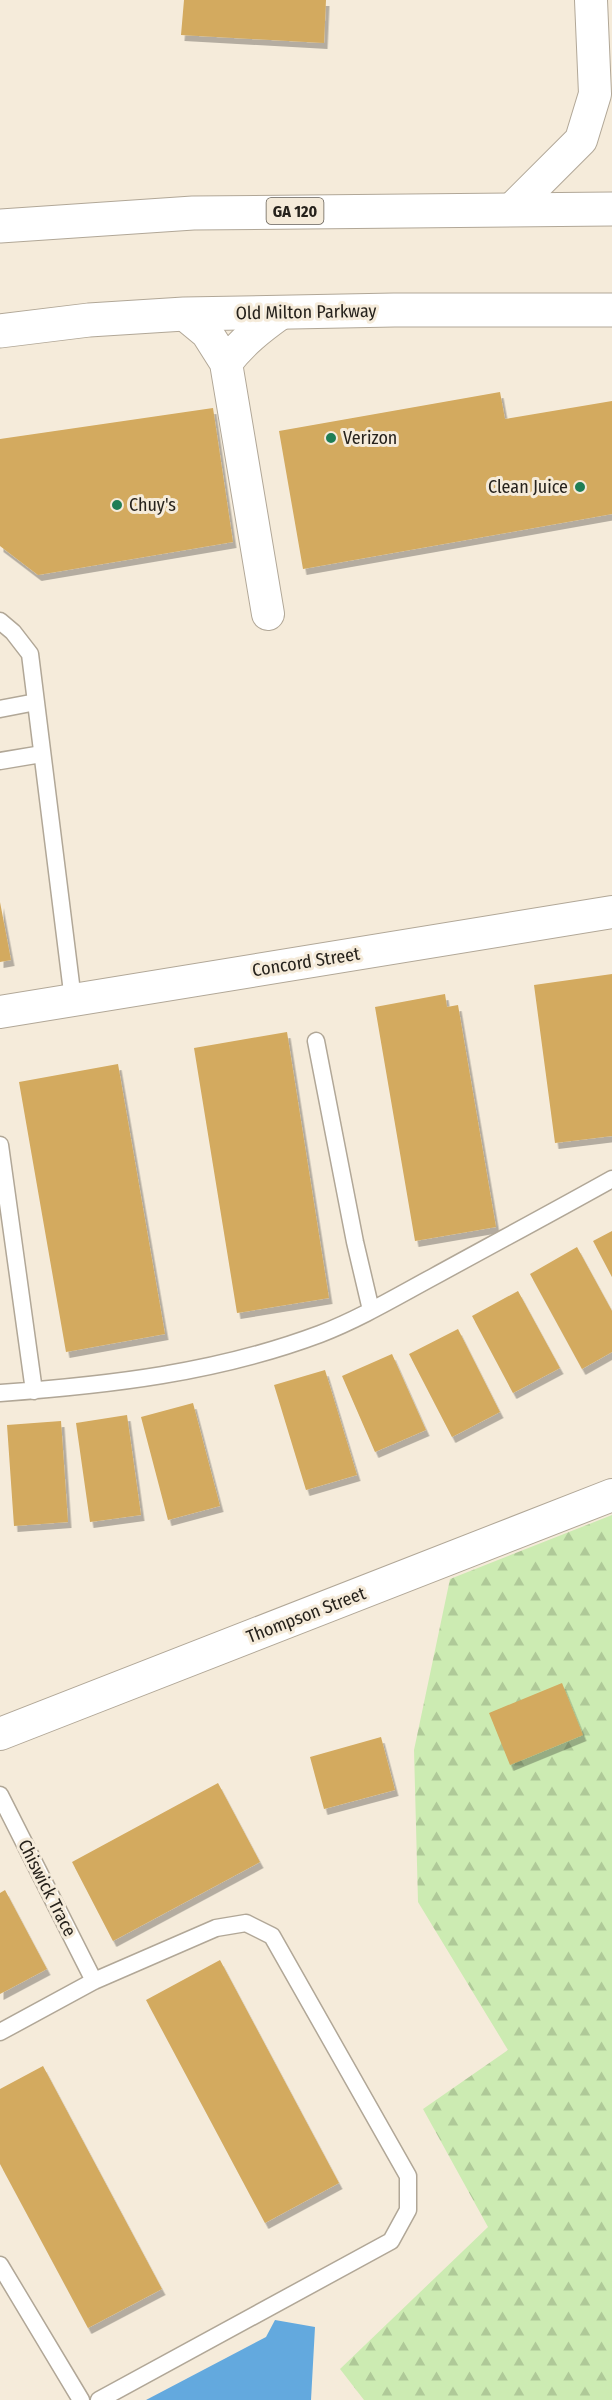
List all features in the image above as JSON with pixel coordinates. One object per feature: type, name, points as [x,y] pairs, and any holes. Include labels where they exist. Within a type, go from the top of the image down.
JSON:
[{"type":"highway","name":"GA 120","points":[[0,226],[193,213],[612,209]]},
{"type":"highway","name":"Old Milton Parkway","points":[[0,330],[89,320],[184,314],[394,310],[612,310]]},
{"type":"street","points":[[511,210],[581,140],[595,94],[591,0]]},
{"type":"street","points":[[226,363],[247,339],[281,313]]},
{"type":"street","points":[[184,314],[207,333],[226,363],[268,614]]},
{"type":"street","name":"Concord Street","points":[[0,1012],[612,912]]},
{"type":"street","name":"Thompson Street","points":[[0,1734],[612,1496]]},
{"type":"lane","points":[[0,621],[13,632],[30,654],[73,1000]]},
{"type":"lane","points":[[0,709],[36,702]]},
{"type":"lane","points":[[0,761],[42,754]]},
{"type":"lane","points":[[316,1041],[355,1242],[371,1310]]},
{"type":"lane","points":[[0,1145],[34,1390]]},
{"type":"lane","points":[[0,1393],[113,1383],[214,1366],[321,1334],[371,1310],[612,1179]]},
{"type":"lane","name":"Chiswick Trace","points":[[0,1795],[94,1981]]},
{"type":"lane","points":[[0,2032],[94,1981],[216,1928],[246,1923],[272,1936],[408,2176],[408,2210],[391,2241],[99,2400]]},
{"type":"lane","points":[[0,2265],[81,2400]]},
{"type":"green space","points":[[612,1515],[612,2400],[364,2400],[340,2369],[488,2227],[423,2109],[508,2050],[418,1902],[414,1750],[450,1579]]},
{"type":"water","points":[[275,2320],[315,2327],[311,2400],[146,2400],[266,2337]]},
{"type":"building","points":[[184,0],[326,0],[324,43],[181,35]]},
{"type":"building","points":[[500,392],[505,419],[612,401],[612,514],[303,569],[279,431]]},
{"type":"building","points":[[213,408],[233,542],[38,575],[0,546],[0,439]]},
{"type":"building","points":[[0,902],[11,960],[0,962]]},
{"type":"building","points":[[612,974],[612,1136],[555,1143],[534,985]]},
{"type":"building","points":[[445,994],[447,1007],[458,1005],[496,1227],[415,1241],[375,1007]]},
{"type":"building","points":[[287,1032],[329,1298],[237,1313],[194,1048]]},
{"type":"building","points":[[118,1064],[165,1334],[66,1352],[19,1082]]},
{"type":"building","points":[[612,1231],[612,1277],[593,1241]]},
{"type":"building","points":[[577,1247],[612,1311],[612,1352],[582,1369],[530,1274]]},
{"type":"building","points":[[518,1291],[560,1368],[513,1393],[472,1316]]},
{"type":"building","points":[[458,1329],[500,1412],[452,1437],[409,1354]]},
{"type":"building","points":[[392,1354],[426,1430],[375,1452],[342,1376]]},
{"type":"building","points":[[325,1370],[357,1475],[306,1490],[274,1385]]},
{"type":"building","points":[[193,1403],[220,1506],[168,1520],[141,1417]]},
{"type":"building","points":[[127,1415],[141,1515],[90,1522],[76,1423]]},
{"type":"building","points":[[61,1421],[68,1522],[14,1526],[7,1425]]},
{"type":"building","points":[[562,1683],[583,1735],[510,1765],[489,1713]]},
{"type":"building","points":[[381,1737],[395,1790],[324,1809],[310,1757]]},
{"type":"building","points":[[218,1783],[260,1862],[113,1941],[72,1862]]},
{"type":"building","points":[[5,1890],[47,1969],[0,1994],[0,1893]]},
{"type":"building","points":[[220,1960],[339,2183],[265,2223],[146,2000]]},
{"type":"building","points":[[43,2066],[162,2289],[88,2328],[0,2164],[0,2089]]},
{"type":"place","name":"Verizon","points":[[331,438]]},
{"type":"place","name":"Clean Juice","points":[[580,487]]},
{"type":"place","name":"Chuy's","points":[[117,505]]}]
